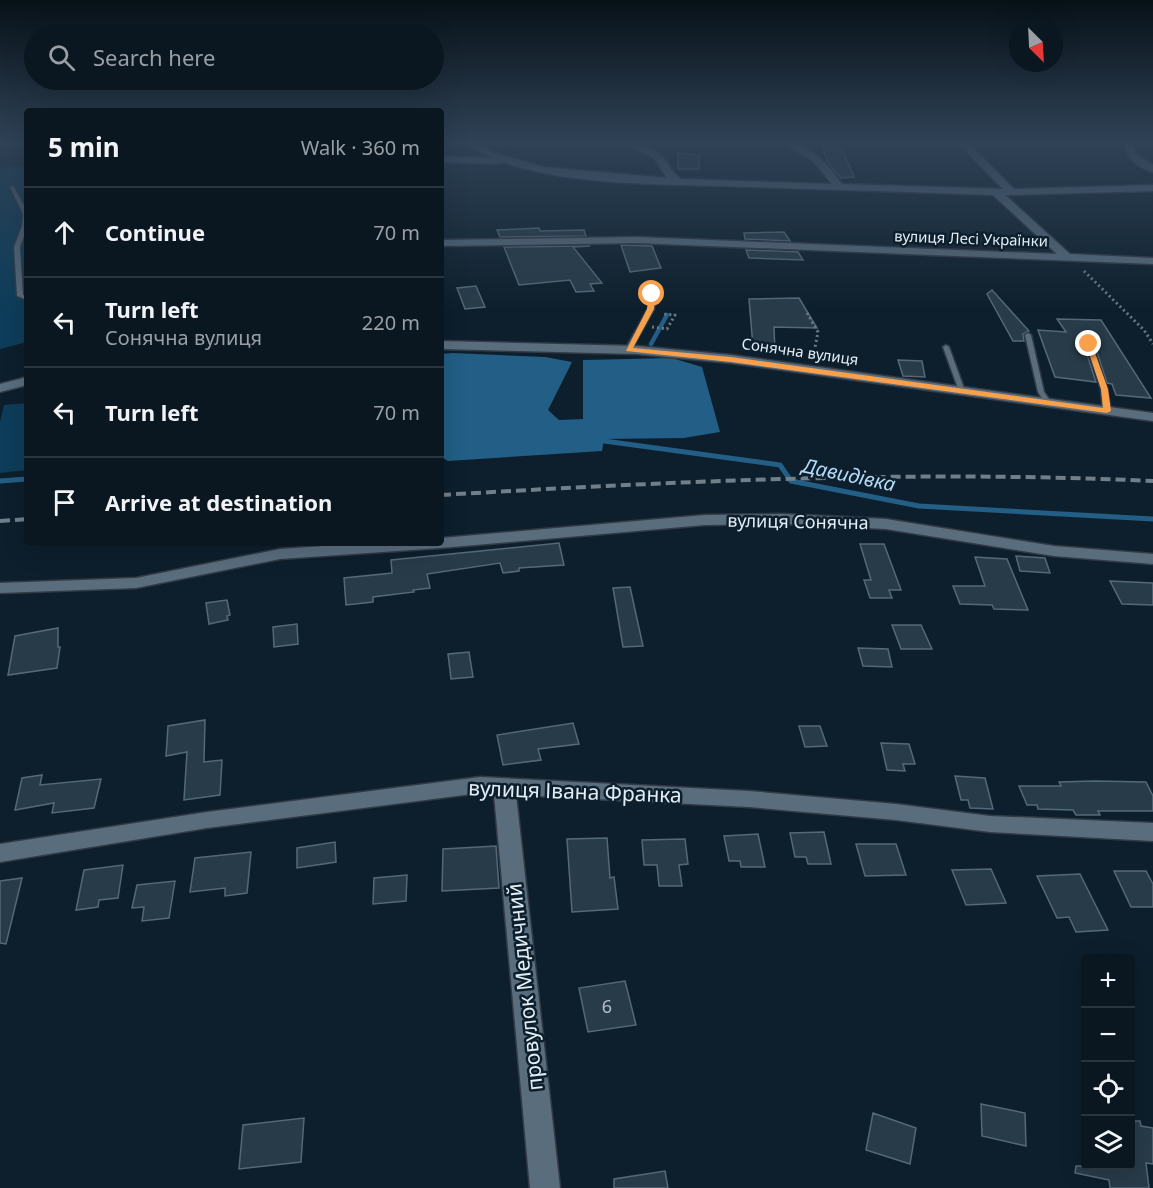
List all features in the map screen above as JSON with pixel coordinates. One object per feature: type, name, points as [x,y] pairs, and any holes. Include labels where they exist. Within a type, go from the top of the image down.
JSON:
[{"type":"street","name":"вулиця Лесі Українки","points":[[1003,198],[1068,258]]},
{"type":"street","name":"вулиця Лесі Українки","points":[[444,243],[637,240],[1153,261]]},
{"type":"street","name":"Сонячна вулиця","points":[[444,345],[628,350],[731,359],[1153,417]]},
{"type":"street","points":[[0,388],[24,382]]},
{"type":"street","name":"вулиця Сонячна","points":[[444,543],[705,520],[783,519],[886,524],[1054,550],[1153,559]]},
{"type":"street","name":"вулиця Сонячна","points":[[0,588],[136,583],[280,554],[397,546]]},
{"type":"street","name":"вулиця Івана Франка","points":[[0,853],[207,820],[480,785],[760,800],[896,812],[990,824],[1153,832]]},
{"type":"street","name":"провулок Медичний","points":[[504,785],[545,1188]]},
{"type":"lane","points":[[24,228],[16,247],[21,296],[24,297]]},
{"type":"lane","points":[[628,350],[651,309],[652,294]]},
{"type":"lane","points":[[1028,335],[1041,392],[1047,402]]},
{"type":"lane","points":[[1089,344],[1104,389],[1107,411]]},
{"type":"lane","points":[[946,347],[962,391]]},
{"type":"path","points":[[1080,267],[1144,330],[1153,344]]},
{"type":"path","points":[[807,313],[818,332],[813,355],[814,371]]},
{"type":"shaded area","points":[[0,198],[24,198],[24,343],[0,349]]},
{"type":"shaded area","points":[[444,354],[545,357],[572,362],[548,410],[559,420],[583,419],[583,360],[672,358],[702,367],[720,432],[684,438],[604,439],[602,451],[448,461],[444,459]]},
{"type":"shaded area","points":[[24,403],[24,470],[0,473],[0,422],[4,405]]},
{"type":"building","points":[[539,228],[540,231],[584,230],[586,236],[500,237],[497,230]]},
{"type":"building","points":[[784,232],[790,241],[745,239],[744,233]]},
{"type":"building","points":[[621,245],[652,246],[661,268],[630,272]]},
{"type":"building","points":[[590,246],[573,247],[602,283],[590,284],[594,291],[576,292],[570,280],[519,285],[504,247]]},
{"type":"building","points":[[746,250],[798,252],[803,260],[749,258]]},
{"type":"building","points":[[476,286],[485,307],[465,309],[457,288]]},
{"type":"building","points":[[992,290],[1029,331],[1023,334],[1024,341],[1013,341],[987,294]]},
{"type":"building","points":[[799,298],[817,328],[774,327],[775,352],[759,351],[759,348],[753,347],[749,299]]},
{"type":"building","points":[[1057,319],[1101,320],[1151,398],[1116,395],[1112,384],[1107,383],[1094,343],[1090,340],[1084,345],[1096,382],[1055,377],[1038,330],[1066,332]]},
{"type":"building","points":[[898,360],[922,361],[925,377],[903,376]]},
{"type":"building","points":[[559,543],[564,565],[519,568],[519,571],[503,573],[500,563],[427,574],[430,588],[373,597],[373,602],[346,605],[344,578],[392,573],[391,560]]},
{"type":"building","points":[[860,544],[884,544],[901,590],[889,590],[892,598],[870,598],[864,580],[871,580]]},
{"type":"building","points":[[1016,556],[1045,558],[1050,573],[1020,571]]},
{"type":"building","points":[[975,557],[1007,559],[1028,610],[994,609],[992,605],[960,604],[953,586],[985,586]]},
{"type":"building","points":[[1110,581],[1153,583],[1153,605],[1122,604]]},
{"type":"building","points":[[630,587],[643,646],[623,647],[613,588]]},
{"type":"building","points":[[227,600],[230,615],[227,616],[228,620],[209,624],[206,603]]},
{"type":"building","points":[[297,624],[298,644],[274,647],[273,627]]},
{"type":"building","points":[[892,625],[921,625],[932,649],[901,649]]},
{"type":"building","points":[[58,628],[58,647],[60,647],[57,668],[8,675],[15,636]]},
{"type":"building","points":[[858,648],[888,649],[892,667],[863,666]]},
{"type":"building","points":[[469,652],[473,677],[451,679],[448,654]]},
{"type":"building","points":[[205,720],[204,762],[222,760],[220,795],[184,800],[187,752],[166,756],[168,726]]},
{"type":"building","points":[[573,723],[579,744],[538,749],[541,760],[503,765],[497,735]]},
{"type":"building","points":[[799,726],[820,726],[827,746],[805,747]]},
{"type":"building","points":[[881,743],[909,744],[915,764],[903,764],[905,771],[887,770]]},
{"type":"building","points":[[42,775],[40,785],[101,779],[94,808],[52,813],[54,803],[15,810],[22,778]]},
{"type":"building","points":[[955,776],[985,778],[993,809],[970,808],[968,800],[961,800]]},
{"type":"building","points":[[1059,782],[1146,782],[1153,796],[1153,811],[1098,811],[1100,815],[1076,815],[1073,810],[1038,809],[1037,805],[1027,805],[1019,786],[1061,786]]},
{"type":"building","points":[[824,832],[831,864],[808,864],[806,857],[795,857],[790,833]]},
{"type":"building","points":[[758,834],[765,867],[741,867],[740,861],[729,861],[724,836]]},
{"type":"building","points":[[607,838],[610,878],[614,877],[618,909],[572,912],[567,839]]},
{"type":"building","points":[[685,839],[688,864],[679,865],[682,886],[659,886],[657,865],[644,865],[642,840]]},
{"type":"building","points":[[335,842],[336,862],[297,868],[297,848]]},
{"type":"building","points":[[856,844],[896,844],[906,875],[865,876]]},
{"type":"building","points":[[496,846],[499,888],[442,891],[443,849]]},
{"type":"building","points":[[251,852],[247,893],[225,896],[225,888],[190,892],[195,858]]},
{"type":"building","points":[[123,865],[118,898],[99,900],[98,907],[76,910],[84,870]]},
{"type":"building","points":[[991,869],[1006,903],[966,905],[952,870]]},
{"type":"building","points":[[1114,871],[1146,871],[1153,884],[1153,907],[1131,907]]},
{"type":"building","points":[[1080,874],[1108,930],[1076,932],[1069,917],[1057,918],[1037,876]]},
{"type":"building","points":[[407,875],[406,901],[373,904],[374,878]]},
{"type":"building","points":[[22,878],[6,944],[0,943],[0,881]]},
{"type":"building","points":[[175,881],[169,918],[142,921],[144,907],[132,908],[137,885]]},
{"type":"building","points":[[625,981],[636,1025],[588,1032],[579,988]]},
{"type":"building","points":[[981,1104],[1025,1113],[1026,1146],[982,1136]]},
{"type":"building","points":[[873,1113],[916,1128],[910,1164],[866,1150]]},
{"type":"building","points":[[304,1118],[301,1162],[239,1169],[243,1125]]},
{"type":"building","points":[[1135,1121],[1140,1121],[1141,1126],[1153,1128],[1153,1164],[1146,1163],[1149,1188],[1110,1188],[1109,1180],[1075,1173],[1076,1166],[1081,1166],[1081,1170],[1135,1170]]},
{"type":"building","points":[[665,1171],[668,1188],[614,1188],[614,1179]]},
{"type":"waterway","points":[[651,344],[667,315]]},
{"type":"waterway","name":"Давидівка","points":[[597,440],[780,465],[791,481],[919,506],[1153,519]]},
{"type":"waterway","name":"Давидівка","points":[[0,481],[24,479]]},
{"type":"railway","points":[[444,495],[619,485],[886,477],[1153,481]]},
{"type":"railway","points":[[0,521],[24,519]]},
{"type":"route","points":[[652,294],[651,309],[628,350],[731,359],[1107,411],[1096,359],[1089,344]]}]
